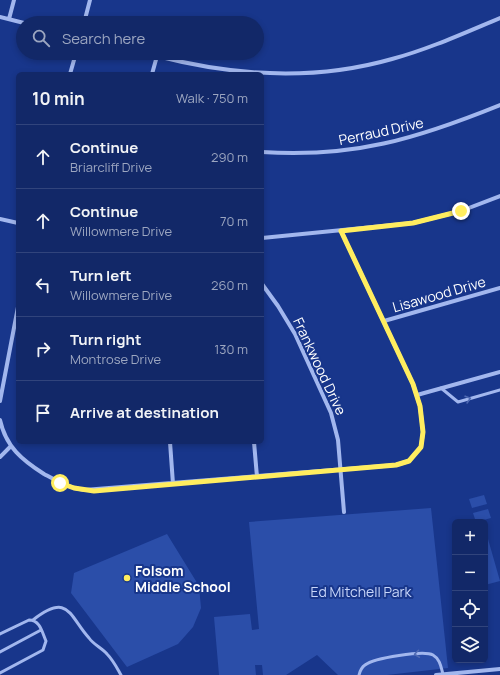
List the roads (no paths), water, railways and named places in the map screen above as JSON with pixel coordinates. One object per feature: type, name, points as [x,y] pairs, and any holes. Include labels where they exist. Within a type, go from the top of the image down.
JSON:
[{"type":"street","points":[[9,19],[14,0]]},
{"type":"street","points":[[86,16],[90,0]]},
{"type":"street","points":[[0,17],[16,21]]},
{"type":"street","points":[[264,73],[298,73],[354,68],[408,54],[500,18]]},
{"type":"street","points":[[71,72],[74,60]]},
{"type":"street","points":[[153,72],[156,60]]},
{"type":"street","points":[[173,60],[206,68],[240,72]]},
{"type":"street","name":"Perraud Drive","points":[[264,152],[321,153],[382,145],[434,131],[500,105]]},
{"type":"street","points":[[264,238],[395,226],[437,218],[500,196]]},
{"type":"street","points":[[0,219],[16,223]]},
{"type":"street","points":[[0,420],[5,438],[10,447],[25,462],[60,483],[74,488],[94,491],[405,463],[413,458],[421,447],[423,438],[417,395],[341,231]]},
{"type":"street","name":"Frankwood Drive","points":[[264,287],[290,325],[327,402],[338,440],[344,512]]},
{"type":"street","name":"Lisawood Drive","points":[[384,321],[500,288]]},
{"type":"street","points":[[0,401],[16,317]]},
{"type":"street","points":[[417,395],[500,372]]},
{"type":"street","points":[[170,444],[173,484]]},
{"type":"street","points":[[254,444],[257,477]]},
{"type":"street","points":[[0,457],[10,447]]},
{"type":"street","points":[[436,675],[461,674],[500,669]]},
{"type":"lane","points":[[440,388],[458,402],[500,390]]},
{"type":"lane","points":[[0,634],[29,620],[33,620],[41,614],[57,608],[66,609],[76,619],[92,642],[109,656],[121,675]]},
{"type":"lane","points":[[0,673],[43,650],[46,641],[37,622],[33,620]]},
{"type":"lane","points":[[0,652],[41,630]]},
{"type":"lane","points":[[359,675],[360,670],[366,664],[381,658],[423,653],[434,655],[438,660],[443,674]]},
{"type":"place","name":"Folsom Middle School","points":[[127,578]]},
{"type":"park label","name":"Ed Mitchell Park","points":[[361,591]]}]
